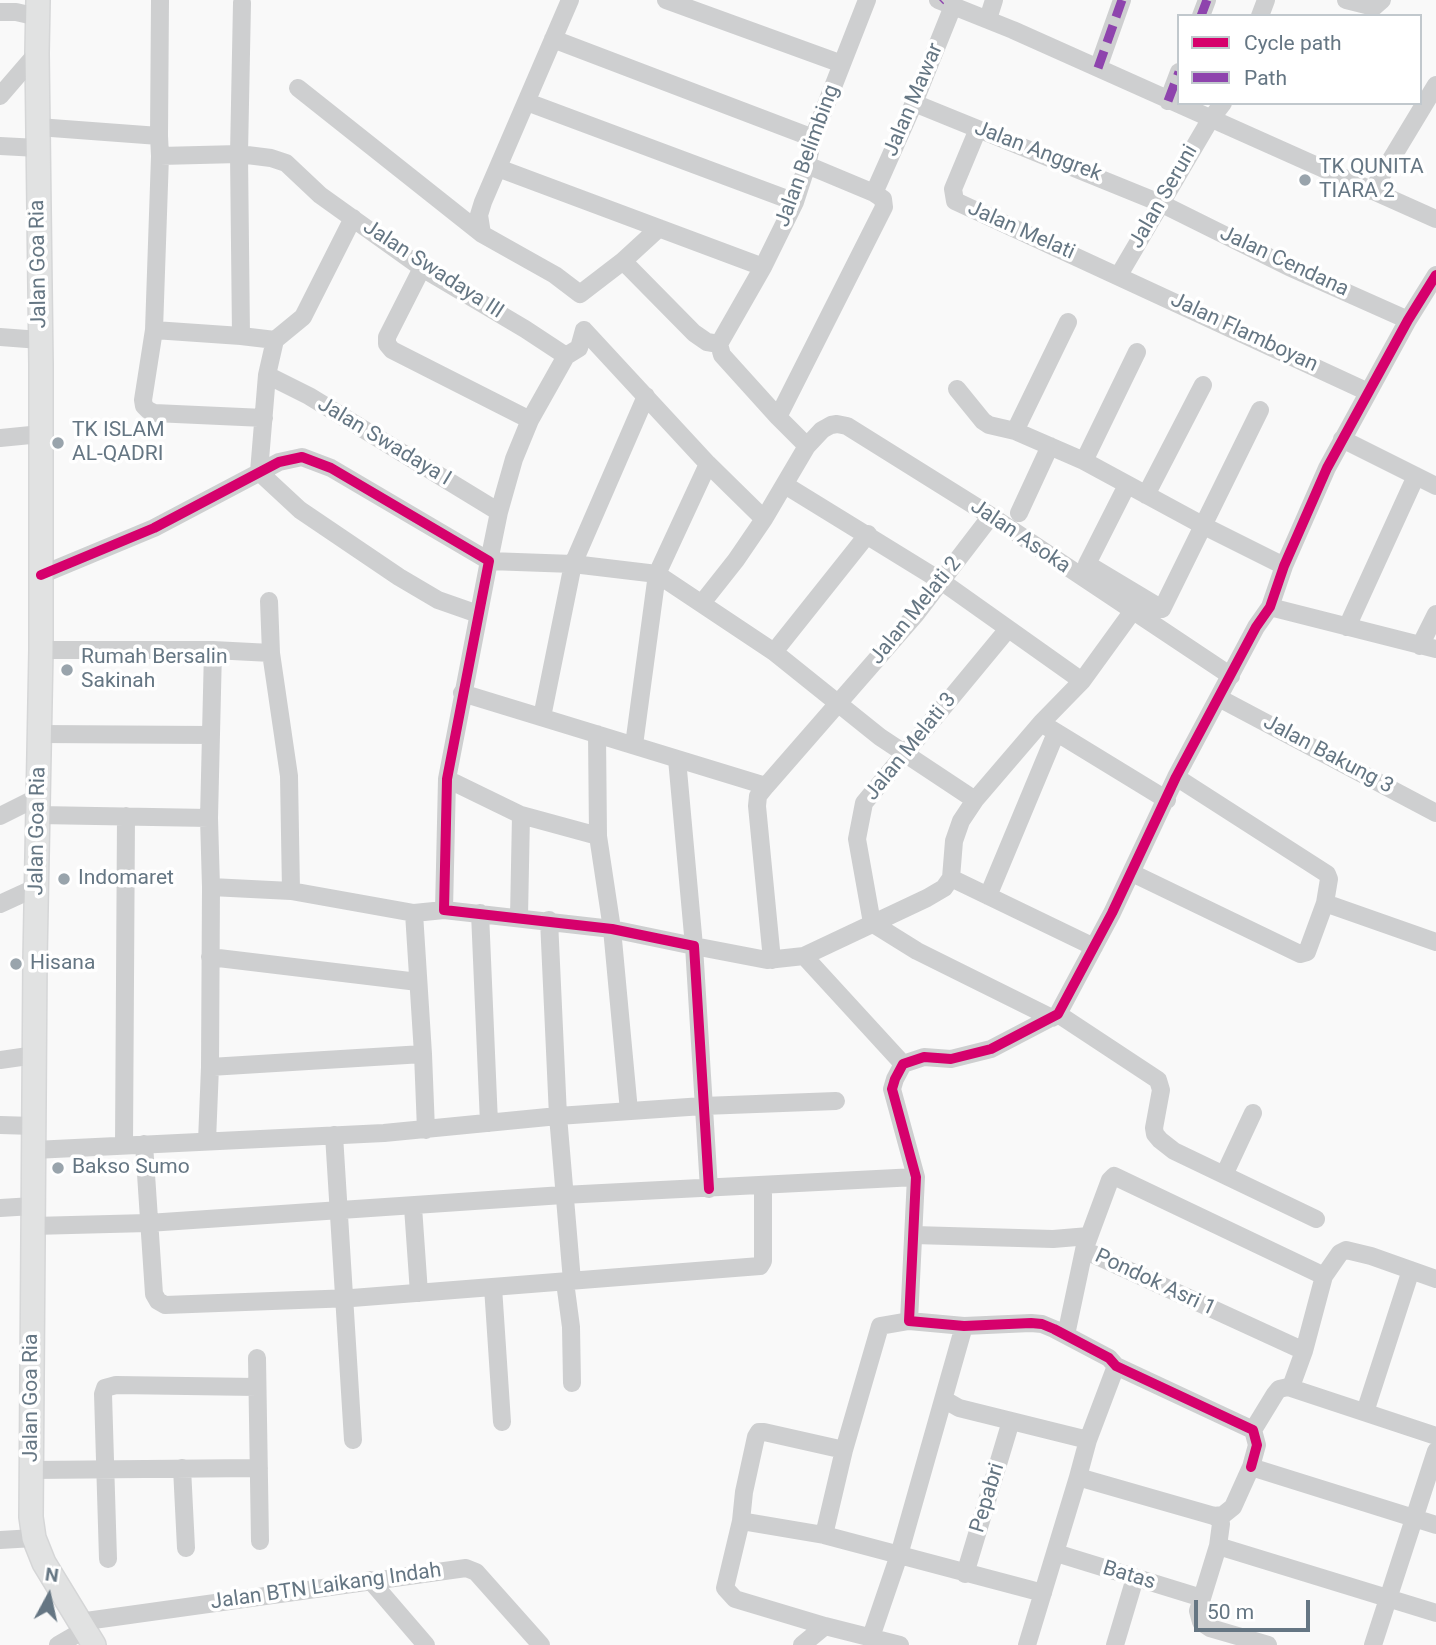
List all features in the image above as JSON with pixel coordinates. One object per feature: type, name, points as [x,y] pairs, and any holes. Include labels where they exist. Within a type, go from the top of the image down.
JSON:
[{"type":"main road","name":"Jalan Goa Ria","points":[[38,9],[41,650],[31,1517],[34,1538],[44,1563],[86,1632]]},
{"type":"street","points":[[160,0],[160,156],[153,330],[144,406],[155,413],[264,418]]},
{"type":"street","points":[[482,234],[479,215],[570,0]]},
{"type":"street","points":[[666,0],[842,64]]},
{"type":"street","name":"Jalan Belimbing","points":[[719,344],[763,267],[795,202],[813,138],[867,0]]},
{"type":"street","points":[[988,19],[994,0]]},
{"type":"street","points":[[1098,68],[1122,0]]},
{"type":"street","points":[[1346,0],[1374,7],[1382,0]]},
{"type":"street","points":[[943,2],[988,19],[1436,219]]},
{"type":"street","name":"Jalan Mawar","points":[[874,193],[914,103],[943,2]]},
{"type":"street","points":[[241,336],[239,154],[242,3]]},
{"type":"street","points":[[0,12],[38,9]]},
{"type":"street","points":[[553,39],[813,138]]},
{"type":"street","points":[[0,96],[37,52]]},
{"type":"street","points":[[1168,101],[1177,77]]},
{"type":"street","points":[[1372,191],[1436,85]]},
{"type":"street","points":[[298,88],[482,234],[555,275],[580,294],[623,261],[659,228]]},
{"type":"street","points":[[527,102],[795,202]]},
{"type":"street","name":"Jalan Anggrek","points":[[914,103],[1160,202]]},
{"type":"street","name":"Jalan Seruni","points":[[1119,275],[1160,202],[1221,105]]},
{"type":"street","name":"Jalan Melati","points":[[978,129],[953,189],[955,201],[1119,275]]},
{"type":"street","points":[[0,146],[38,138],[159,136]]},
{"type":"street","points":[[160,156],[239,154],[271,158],[286,163],[320,195],[353,218]]},
{"type":"street","points":[[778,417],[884,207],[884,199],[874,193],[807,165]]},
{"type":"street","points":[[498,168],[763,267]]},
{"type":"street","name":"Jalan Cendana","points":[[1160,202],[1289,267],[1408,320]]},
{"type":"street","name":"Jalan Swadaya III","points":[[275,340],[303,317],[353,218],[422,268],[566,356]]},
{"type":"street","points":[[623,261],[694,333],[707,342],[719,344],[722,355],[807,446],[764,519],[702,603]]},
{"type":"street","points":[[422,268],[387,337],[387,344],[392,350],[530,420]]},
{"type":"street","name":"Jalan Flamboyan","points":[[1119,275],[1368,392]]},
{"type":"street","points":[[909,1321],[916,1177],[893,1098],[895,1079],[904,1064],[923,1057],[951,1059],[981,1053],[1055,1016],[1132,873],[1176,777],[1256,627],[1270,607],[1284,566],[1327,468],[1408,320],[1436,275]]},
{"type":"street","points":[[1015,430],[1068,322]]},
{"type":"street","points":[[153,330],[275,340],[267,375],[259,472]]},
{"type":"street","points":[[444,910],[447,779],[499,512],[514,459],[530,420],[566,356],[579,348],[584,330],[708,464],[764,519]]},
{"type":"street","points":[[0,337],[40,340]]},
{"type":"street","points":[[1084,461],[1137,352]]},
{"type":"street","name":"Jalan Swadaya I","points":[[267,375],[309,396],[499,512]]},
{"type":"street","points":[[1146,495],[1203,385]]},
{"type":"street","points":[[957,389],[989,425],[1015,430],[1084,461],[1284,566]]},
{"type":"street","points":[[542,717],[573,564],[646,396]]},
{"type":"street","points":[[1127,485],[1087,564],[1163,609],[1260,410]]},
{"type":"street","name":"Jalan Asoka","points":[[807,446],[822,430],[831,425],[847,426],[991,516],[1231,676]]},
{"type":"street","points":[[0,438],[41,433]]},
{"type":"street","points":[[1342,439],[1436,486]]},
{"type":"street","points":[[1019,513],[1050,446]]},
{"type":"street","points":[[41,575],[154,528],[259,472],[290,458],[302,457],[331,468],[489,561],[573,564],[657,574],[774,652],[905,753],[975,800]]},
{"type":"street","points":[[634,745],[657,574],[708,464]]},
{"type":"street","points":[[259,472],[300,510],[399,577],[438,600],[478,614]]},
{"type":"street","points":[[1347,627],[1416,476]]},
{"type":"street","points":[[785,485],[942,581],[1082,681]]},
{"type":"street","name":"Jalan Melati 2","points":[[766,786],[916,614],[991,516]]},
{"type":"street","points":[[774,652],[868,534]]},
{"type":"street","points":[[269,601],[271,653],[289,776],[291,891]]},
{"type":"street","points":[[1270,607],[1428,647],[1436,614]]},
{"type":"street","points":[[211,887],[291,891],[414,913],[444,910],[549,920],[612,929],[772,960],[804,956],[944,888],[951,878],[954,841],[961,821],[975,800],[1049,728],[1132,612]]},
{"type":"street","name":"Jalan Melati 3","points":[[872,923],[857,839],[864,803],[1008,629]]},
{"type":"street","points":[[41,650],[213,650],[271,653]]},
{"type":"street","points":[[206,1141],[210,1067],[209,818],[213,650]]},
{"type":"street","points":[[462,693],[766,786],[758,796],[757,806],[772,960]]},
{"type":"street","name":"Jalan Bakung 3","points":[[1219,698],[1436,813]]},
{"type":"street","points":[[1049,728],[1167,800]]},
{"type":"street","points":[[988,896],[1049,728]]},
{"type":"street","points":[[40,734],[211,735]]},
{"type":"street","points":[[597,734],[598,836],[612,929],[629,1111]]},
{"type":"street","points":[[677,759],[694,946],[709,1189]]},
{"type":"street","points":[[1132,873],[1300,954],[1307,952],[1325,903],[1329,879],[1327,874],[1176,777]]},
{"type":"street","points":[[447,779],[521,815],[598,836]]},
{"type":"street","points":[[0,816],[38,806],[126,816],[209,818]]},
{"type":"street","points":[[519,917],[521,815]]},
{"type":"street","points":[[124,1145],[126,816]]},
{"type":"street","points":[[951,878],[1094,947]]},
{"type":"street","points":[[0,904],[37,887]]},
{"type":"street","points":[[1325,903],[1436,942]]},
{"type":"street","points":[[414,913],[426,1130]]},
{"type":"street","points":[[480,913],[489,1123]]},
{"type":"street","points":[[549,920],[572,1382]]},
{"type":"street","points":[[872,923],[917,951],[1055,1016],[1157,1080],[1161,1090],[1154,1128],[1160,1140],[1174,1150],[1316,1219]]},
{"type":"street","points":[[804,956],[904,1064]]},
{"type":"street","points":[[210,957],[418,982]]},
{"type":"street","points":[[210,1067],[423,1054]]},
{"type":"street","points":[[0,1060],[35,1055]]},
{"type":"street","points":[[34,1150],[426,1130],[558,1116],[703,1106],[836,1101]]},
{"type":"street","points":[[1226,1173],[1253,1113]]},
{"type":"street","points":[[0,1125],[34,1126]]},
{"type":"street","points":[[334,1135],[353,1440]]},
{"type":"street","points":[[144,1144],[154,1294],[158,1301],[165,1305],[346,1298],[760,1266],[763,1261],[763,1186]]},
{"type":"street","points":[[914,1235],[1053,1239],[1086,1243],[1110,1180],[1114,1176],[1324,1276]]},
{"type":"street","points":[[0,1208],[33,1216],[148,1223],[563,1195],[916,1177]]},
{"type":"street","points":[[413,1207],[419,1293]]},
{"type":"street","name":"Pondok Asri 1","points":[[1066,1335],[1086,1243],[1304,1351]]},
{"type":"street","points":[[1214,1516],[1223,1515],[1233,1507],[1251,1467],[1257,1445],[1253,1430],[1279,1389],[1292,1384],[1304,1351],[1324,1276],[1340,1253],[1346,1250],[1371,1256],[1436,1279]]},
{"type":"street","points":[[1365,1412],[1411,1270]]},
{"type":"street","points":[[493,1287],[502,1422]]},
{"type":"street","points":[[824,1535],[844,1450],[880,1326],[909,1321],[964,1326],[1042,1324],[1109,1358],[1115,1366],[1253,1430]]},
{"type":"street","points":[[871,1637],[898,1555],[964,1326]]},
{"type":"street","points":[[257,1357],[260,1541]]},
{"type":"street","points":[[1027,1645],[1088,1440],[1115,1366]]},
{"type":"street","points":[[108,1559],[103,1394],[105,1388],[116,1385],[257,1387]]},
{"type":"street","points":[[1288,1387],[1436,1436]]},
{"type":"street","points":[[944,1400],[959,1408],[1088,1440]]},
{"type":"street","name":"Pepabri","points":[[965,1574],[1011,1421]]},
{"type":"street","points":[[844,1450],[759,1432],[724,1588],[735,1599],[900,1645]]},
{"type":"street","points":[[1373,1645],[1436,1451]]},
{"type":"street","points":[[1251,1467],[1436,1525]]},
{"type":"street","points":[[182,1468],[186,1548]]},
{"type":"street","points":[[31,1470],[259,1468]]},
{"type":"street","points":[[1078,1477],[1220,1520],[1222,1524],[1218,1546],[1198,1611],[1201,1622],[1205,1626],[1268,1645]]},
{"type":"street","points":[[741,1521],[824,1535],[1044,1593]]},
{"type":"street","points":[[0,1540],[34,1538]]},
{"type":"street","points":[[1218,1546],[1436,1613]]},
{"type":"street","name":"Batas","points":[[1056,1553],[1202,1598]]},
{"type":"street","name":"Jalan BTN Laikang Indah","points":[[86,1632],[370,1580],[471,1569],[541,1645]]},
{"type":"street","points":[[1115,1645],[1135,1578]]},
{"type":"street","points":[[370,1580],[426,1645]]},
{"type":"street","points":[[802,1645],[825,1626]]},
{"type":"street","points":[[58,1645],[86,1632]]},
{"type":"marked path","points":[[1098,68],[1122,0]]},
{"type":"marked path","points":[[1202,14],[1207,0]]},
{"type":"marked path","points":[[1168,101],[1177,77]]},
{"type":"cycle path","points":[[1251,1467],[1257,1445],[1253,1430],[1116,1366],[1109,1358],[1054,1329],[1031,1323],[964,1326],[909,1321],[916,1177],[892,1089],[903,1064],[924,1057],[951,1059],[991,1049],[1058,1014],[1112,913],[1176,777],[1256,627],[1270,607],[1284,566],[1327,468],[1408,320],[1436,275]]},
{"type":"cycle path","points":[[41,575],[154,528],[279,462],[302,457],[331,468],[489,561],[447,779],[444,910],[612,929],[694,946],[709,1189]]},
{"type":"place","name":"TK QUNITA TIARA 2","points":[[1305,180]]},
{"type":"place","name":"TK ISLAM AL-QADRI","points":[[58,443]]},
{"type":"place","name":"Rumah Bersalin Sakinah","points":[[67,670]]},
{"type":"place","name":"Indomaret","points":[[64,879]]},
{"type":"place","name":"Hisana","points":[[16,964]]},
{"type":"place","name":"Bakso Sumo","points":[[58,1168]]}]
